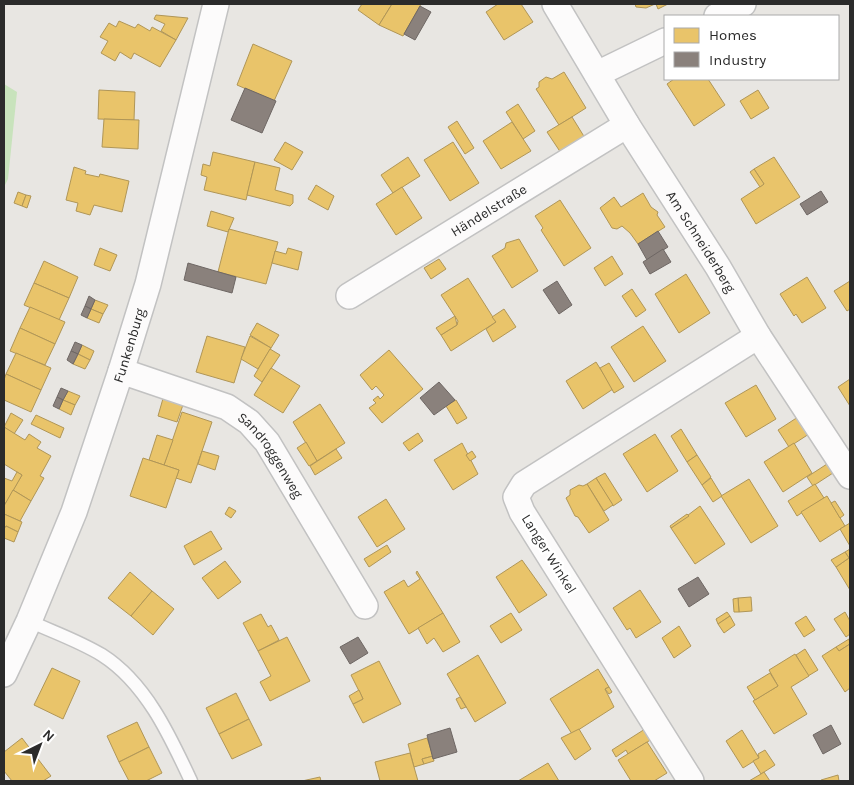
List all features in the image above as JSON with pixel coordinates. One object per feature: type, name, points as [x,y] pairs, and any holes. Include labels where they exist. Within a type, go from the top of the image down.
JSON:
[{"type":"street","name":"Funkenburg","points":[[4,674],[29,621],[74,512],[121,371],[148,284],[216,4]]},
{"type":"street","name":"Am Schneiderberg","points":[[555,4],[627,125],[718,267],[758,336],[850,476]]},
{"type":"street","points":[[719,15],[743,4]]},
{"type":"street","points":[[597,74],[664,41]]},
{"type":"street","name":"Händelstraße","points":[[349,296],[627,125]]},
{"type":"street","name":"Langer Winkel","points":[[690,781],[522,512],[516,497],[524,484],[758,336]]},
{"type":"street","name":"Sandroggenweg","points":[[121,371],[227,407],[249,422],[267,442],[365,606]]},
{"type":"lane","points":[[29,621],[103,656],[135,683],[158,718],[191,781]]},
{"type":"green space","points":[[4,84],[17,92],[8,179],[4,187]]},
{"type":"building: Homes","points":[[362,4],[392,4],[379,25],[358,10]]},
{"type":"building: Homes","points":[[392,4],[421,4],[403,36],[379,25]]},
{"type":"building: Homes","points":[[498,4],[521,4],[533,22],[504,40],[486,12]]},
{"type":"building: Homes","points":[[635,4],[655,4],[646,8],[636,7]]},
{"type":"building: Homes","points":[[656,4],[668,4],[658,9]]},
{"type":"building: Homes","points":[[156,15],[188,18],[176,40],[161,31],[165,24],[154,19]]},
{"type":"building: Homes","points":[[119,21],[135,28],[138,24],[150,31],[152,27],[176,40],[160,67],[134,53],[131,59],[120,52],[115,61],[101,53],[108,41],[100,37],[109,23],[116,27]]},
{"type":"building: Homes","points":[[253,44],[292,61],[274,101],[237,85]]},
{"type":"building: Homes","points":[[564,72],[586,108],[559,125],[536,89],[539,87],[539,82],[546,77],[552,79]]},
{"type":"building: Homes","points":[[673,80],[709,80],[725,105],[694,126],[667,84]]},
{"type":"building: Homes","points":[[99,90],[135,92],[134,120],[98,119]]},
{"type":"building: Homes","points":[[758,90],[769,108],[751,119],[740,101]]},
{"type":"building: Homes","points":[[518,104],[535,131],[523,139],[506,112]]},
{"type":"building: Homes","points":[[572,117],[585,138],[561,153],[547,132]]},
{"type":"building: Homes","points":[[104,119],[139,120],[138,149],[102,147]]},
{"type":"building: Homes","points":[[457,121],[474,148],[465,154],[448,127]]},
{"type":"building: Homes","points":[[512,122],[531,151],[501,169],[483,141]]},
{"type":"building: Homes","points":[[285,142],[303,152],[292,170],[274,160]]},
{"type":"building: Homes","points":[[453,142],[479,183],[450,201],[424,160]]},
{"type":"building: Homes","points":[[213,152],[255,162],[246,200],[204,190],[207,177],[201,175],[203,164],[210,166]]},
{"type":"building: Homes","points":[[408,157],[420,176],[393,193],[381,175]]},
{"type":"building: Homes","points":[[774,157],[800,197],[756,224],[741,199],[764,184],[754,169]]},
{"type":"building: Homes","points":[[255,162],[280,168],[275,190],[293,195],[293,203],[290,206],[247,195]]},
{"type":"building: Homes","points":[[74,167],[86,171],[85,174],[99,177],[100,174],[129,181],[122,212],[94,205],[90,215],[76,211],[78,203],[66,200]]},
{"type":"building: Homes","points":[[754,169],[764,184],[760,187],[750,172]]},
{"type":"building: Homes","points":[[316,185],[334,196],[328,210],[308,199]]},
{"type":"building: Homes","points":[[402,187],[422,218],[396,235],[376,204]]},
{"type":"building: Homes","points":[[18,192],[26,195],[22,206],[14,203]]},
{"type":"building: Homes","points":[[643,193],[651,207],[658,212],[657,215],[665,227],[638,244],[622,226],[617,229],[612,228],[600,208],[614,197],[621,207]]},
{"type":"building: Homes","points":[[26,195],[31,196],[27,208],[22,206]]},
{"type":"building: Homes","points":[[560,200],[591,248],[564,266],[541,230],[543,228],[535,216]]},
{"type":"building: Homes","points":[[211,211],[234,218],[228,232],[207,226]]},
{"type":"building: Homes","points":[[229,229],[278,242],[266,284],[218,272]]},
{"type":"building: Homes","points":[[519,239],[538,271],[512,288],[492,256],[505,248],[506,243]]},
{"type":"building: Homes","points":[[100,248],[117,255],[110,271],[94,265]]},
{"type":"building: Homes","points":[[288,248],[302,252],[298,270],[272,263],[275,251],[286,254]]},
{"type":"building: Homes","points":[[612,256],[623,274],[605,286],[594,268]]},
{"type":"building: Homes","points":[[439,259],[446,269],[431,279],[424,268]]},
{"type":"building: Homes","points":[[44,261],[78,277],[69,298],[34,283]]},
{"type":"building: Homes","points":[[686,274],[710,313],[679,333],[655,294]]},
{"type":"building: Homes","points":[[807,277],[826,308],[802,323],[796,314],[794,316],[780,294]]},
{"type":"building: Homes","points":[[468,278],[496,322],[451,351],[441,335],[457,325],[458,321],[441,295]]},
{"type":"building: Homes","points":[[850,281],[850,309],[847,311],[834,291]]},
{"type":"building: Homes","points":[[34,283],[69,298],[59,320],[24,305]]},
{"type":"building: Homes","points":[[632,289],[646,310],[636,317],[622,296]]},
{"type":"building: Homes","points":[[95,300],[108,305],[103,314],[91,309]]},
{"type":"building: Homes","points":[[30,307],[65,322],[55,344],[20,328]]},
{"type":"building: Homes","points":[[91,309],[103,314],[99,323],[87,318]]},
{"type":"building: Homes","points":[[504,309],[516,327],[493,342],[486,329],[496,322],[492,317]]},
{"type":"building: Homes","points":[[455,316],[457,325],[441,335],[436,328]]},
{"type":"building: Homes","points":[[257,323],[279,335],[271,348],[250,335]]},
{"type":"building: Homes","points":[[643,326],[666,361],[634,382],[611,347]]},
{"type":"building: Homes","points":[[20,328],[55,344],[45,365],[10,351]]},
{"type":"building: Homes","points":[[207,336],[245,347],[234,383],[196,372]]},
{"type":"building: Homes","points":[[250,336],[271,348],[258,369],[241,359]]},
{"type":"building: Homes","points":[[82,345],[94,351],[90,360],[78,354]]},
{"type":"building: Homes","points":[[270,349],[280,355],[262,382],[254,376]]},
{"type":"building: Homes","points":[[389,350],[423,389],[382,423],[369,408],[376,403],[373,400],[378,396],[380,399],[384,395],[376,386],[372,390],[360,375]]},
{"type":"building: Homes","points":[[16,353],[51,368],[41,390],[6,374]]},
{"type":"building: Homes","points":[[78,354],[90,360],[85,369],[73,364]]},
{"type":"building: Homes","points":[[596,362],[613,389],[583,409],[566,381]]},
{"type":"building: Homes","points":[[609,363],[624,387],[614,393],[600,368]]},
{"type":"building: Homes","points":[[271,368],[300,386],[283,413],[254,395]]},
{"type":"building: Homes","points":[[6,374],[41,390],[31,412],[4,400],[4,380]]},
{"type":"building: Homes","points":[[850,379],[850,406],[838,387]]},
{"type":"building: Homes","points":[[756,385],[776,419],[746,437],[725,403]]},
{"type":"building: Homes","points":[[68,391],[80,396],[75,405],[63,400]]},
{"type":"building: Homes","points":[[164,395],[184,402],[177,422],[158,416]]},
{"type":"building: Homes","points":[[63,400],[75,405],[71,415],[59,409]]},
{"type":"building: Homes","points":[[456,400],[467,418],[457,424],[446,406]]},
{"type":"building: Homes","points":[[320,404],[345,443],[317,461],[293,422]]},
{"type":"building: Homes","points":[[182,412],[212,422],[191,483],[176,478],[179,470],[164,465]]},
{"type":"building: Homes","points":[[11,413],[23,420],[14,434],[4,427]]},
{"type":"building: Homes","points":[[36,415],[64,428],[60,438],[31,424]]},
{"type":"building: Homes","points":[[798,417],[809,434],[789,447],[778,430]]},
{"type":"building: Homes","points":[[4,427],[25,440],[29,434],[41,442],[37,448],[51,456],[40,476],[44,478],[31,501],[13,490],[22,475],[4,464]]},
{"type":"building: Homes","points":[[681,429],[697,455],[687,462],[671,436]]},
{"type":"building: Homes","points":[[418,433],[423,441],[409,451],[403,443]]},
{"type":"building: Homes","points":[[655,434],[678,471],[647,492],[623,454]]},
{"type":"building: Homes","points":[[157,435],[173,440],[164,465],[149,460]]},
{"type":"building: Homes","points":[[306,442],[317,461],[309,466],[297,448]]},
{"type":"building: Homes","points":[[462,443],[478,474],[453,490],[434,460]]},
{"type":"building: Homes","points":[[794,443],[812,473],[783,492],[764,462]]},
{"type":"building: Homes","points":[[336,449],[342,458],[315,475],[310,466]]},
{"type":"building: Homes","points":[[202,451],[219,456],[215,470],[198,464]]},
{"type":"building: Homes","points":[[472,451],[476,457],[470,461],[466,455]]},
{"type":"building: Homes","points":[[697,455],[711,477],[702,485],[687,462]]},
{"type":"building: Homes","points":[[143,458],[179,470],[166,508],[130,496]]},
{"type":"building: Homes","points":[[827,464],[833,473],[813,486],[807,477]]},
{"type":"building: Homes","points":[[17,472],[22,475],[6,503],[4,502],[4,478],[12,481]]},
{"type":"building: Homes","points":[[605,473],[622,500],[613,506],[596,478]]},
{"type":"building: Homes","points":[[596,478],[613,505],[604,511],[587,484]]},
{"type":"building: Homes","points":[[711,478],[722,496],[713,502],[702,485]]},
{"type":"building: Homes","points":[[749,479],[778,526],[751,543],[721,496]]},
{"type":"building: Homes","points":[[587,484],[609,520],[589,533],[578,517],[575,516],[566,498],[570,495],[570,490],[579,485]]},
{"type":"building: Homes","points":[[815,484],[824,498],[797,516],[788,501]]},
{"type":"building: Homes","points":[[13,490],[31,501],[20,521],[4,514],[4,506]]},
{"type":"building: Homes","points":[[827,496],[845,526],[820,542],[801,512]]},
{"type":"building: Homes","points":[[386,499],[405,529],[377,547],[358,517]]},
{"type":"building: Homes","points":[[835,501],[844,515],[840,518],[831,503]]},
{"type":"building: Homes","points":[[700,506],[725,544],[695,564],[671,528]]},
{"type":"building: Homes","points":[[229,507],[236,511],[231,518],[225,514]]},
{"type":"building: Homes","points":[[4,514],[22,522],[18,532],[6,526],[4,529]]},
{"type":"building: Homes","points":[[687,514],[689,516],[671,528],[670,526]]},
{"type":"building: Homes","points":[[850,523],[850,546],[840,529]]},
{"type":"building: Homes","points":[[6,526],[18,532],[14,542],[4,538]]},
{"type":"building: Homes","points":[[211,531],[222,549],[194,565],[184,546]]},
{"type":"building: Homes","points":[[387,545],[391,552],[369,567],[364,559]]},
{"type":"building: Homes","points":[[850,549],[850,590],[836,567],[849,558],[845,552]]},
{"type":"building: Homes","points":[[845,552],[849,558],[836,567],[831,560]]},
{"type":"building: Homes","points":[[522,560],[547,595],[519,613],[496,577]]},
{"type":"building: Homes","points":[[225,561],[241,582],[218,599],[202,578]]},
{"type":"building: Homes","points":[[417,571],[443,613],[409,634],[384,592],[404,580],[408,587],[420,579],[416,573]]},
{"type":"building: Homes","points":[[130,572],[152,591],[131,616],[108,598]]},
{"type":"building: Homes","points":[[640,590],[661,622],[636,638],[630,628],[627,630],[613,608]]},
{"type":"building: Homes","points":[[152,591],[174,609],[153,635],[131,616]]},
{"type":"building: Homes","points":[[751,597],[752,611],[739,612],[738,598]]},
{"type":"building: Homes","points":[[738,598],[739,612],[734,612],[733,599]]},
{"type":"building: Homes","points":[[727,612],[730,616],[718,624],[716,619]]},
{"type":"building: Homes","points":[[845,612],[850,621],[850,634],[846,637],[834,619]]},
{"type":"building: Homes","points":[[443,613],[460,642],[443,652],[434,638],[427,644],[418,628]]},
{"type":"building: Homes","points":[[511,613],[522,630],[501,643],[490,626]]},
{"type":"building: Homes","points":[[261,614],[268,627],[271,625],[279,640],[258,651],[243,623]]},
{"type":"building: Homes","points":[[730,616],[735,625],[724,633],[718,624]]},
{"type":"building: Homes","points":[[806,616],[815,630],[804,637],[795,623]]},
{"type":"building: Homes","points":[[679,626],[691,646],[674,658],[662,638]]},
{"type":"building: Homes","points":[[287,637],[310,681],[270,701],[260,682],[271,676],[258,651]]},
{"type":"building: Homes","points":[[849,639],[850,644],[839,651],[836,647]]},
{"type":"building: Homes","points":[[850,644],[850,688],[845,692],[822,656],[836,647],[839,651]]},
{"type":"building: Homes","points":[[805,649],[818,670],[808,676],[796,655]]},
{"type":"building: Homes","points":[[795,654],[809,676],[791,687],[807,714],[774,734],[753,701],[778,686],[769,670]]},
{"type":"building: Homes","points":[[478,655],[506,703],[475,722],[447,674]]},
{"type":"building: Homes","points":[[379,661],[401,704],[363,723],[353,704],[363,699],[351,675]]},
{"type":"building: Homes","points":[[52,668],[80,681],[63,719],[34,705]]},
{"type":"building: Homes","points":[[598,669],[609,687],[605,689],[614,707],[572,734],[550,699]]},
{"type":"building: Homes","points":[[770,673],[778,686],[755,700],[747,687]]},
{"type":"building: Homes","points":[[609,687],[612,692],[609,694],[605,689]]},
{"type":"building: Homes","points":[[359,690],[363,699],[353,704],[349,696]]},
{"type":"building: Homes","points":[[236,693],[249,719],[219,734],[206,708]]},
{"type":"building: Homes","points":[[460,697],[466,707],[461,709],[456,699]]},
{"type":"building: Homes","points":[[249,719],[262,745],[232,759],[219,734]]},
{"type":"building: Homes","points":[[137,722],[149,747],[119,762],[107,736]]},
{"type":"building: Homes","points":[[579,729],[591,749],[575,760],[561,738]]},
{"type":"building: Homes","points":[[645,729],[652,739],[628,754],[626,750],[616,757],[612,750]]},
{"type":"building: Homes","points":[[742,730],[759,758],[743,768],[726,741]]},
{"type":"building: Homes","points":[[22,738],[51,776],[43,781],[12,781],[4,771],[4,752]]},
{"type":"building: Homes","points":[[427,738],[433,756],[422,759],[424,764],[414,767],[408,744]]},
{"type":"building: Homes","points":[[647,742],[667,773],[654,781],[631,781],[618,760]]},
{"type":"building: Homes","points":[[149,747],[162,773],[146,781],[129,781],[119,762]]},
{"type":"building: Homes","points":[[765,750],[775,765],[761,774],[753,761],[759,758],[758,754]]},
{"type":"building: Homes","points":[[410,753],[418,781],[380,781],[375,762]]},
{"type":"building: Homes","points":[[433,756],[434,761],[424,764],[422,759]]},
{"type":"building: Homes","points":[[548,763],[559,781],[518,781]]},
{"type":"building: Homes","points":[[764,772],[770,781],[749,781],[761,774]]},
{"type":"building: Homes","points":[[838,775],[839,781],[821,781],[821,780]]},
{"type":"building: Homes","points":[[320,777],[321,781],[302,781]]},
{"type":"building: Industry","points":[[420,6],[431,12],[415,40],[404,34]]},
{"type":"building: Industry","points":[[245,88],[276,101],[262,133],[231,120]]},
{"type":"building: Industry","points":[[821,191],[828,202],[807,215],[800,204]]},
{"type":"building: Industry","points":[[658,231],[668,247],[647,260],[638,244]]},
{"type":"building: Industry","points":[[663,249],[671,262],[650,274],[643,262]]},
{"type":"building: Industry","points":[[188,263],[236,277],[232,293],[184,280]]},
{"type":"building: Industry","points":[[557,281],[572,305],[559,314],[543,290]]},
{"type":"building: Industry","points":[[89,296],[95,300],[91,309],[85,306]]},
{"type":"building: Industry","points":[[85,306],[91,309],[87,318],[81,315]]},
{"type":"building: Industry","points":[[75,342],[82,345],[78,354],[71,351]]},
{"type":"building: Industry","points":[[71,351],[78,354],[73,364],[67,360]]},
{"type":"building: Industry","points":[[439,382],[455,400],[434,415],[420,398]]},
{"type":"building: Industry","points":[[61,388],[68,391],[63,400],[57,397]]},
{"type":"building: Industry","points":[[57,397],[63,400],[59,409],[53,406]]},
{"type":"building: Industry","points":[[698,577],[709,594],[689,607],[678,589]]},
{"type":"building: Industry","points":[[358,637],[368,653],[350,664],[340,647]]},
{"type":"building: Industry","points":[[831,725],[841,744],[823,754],[813,735]]},
{"type":"building: Industry","points":[[450,728],[457,752],[433,759],[427,735]]}]
